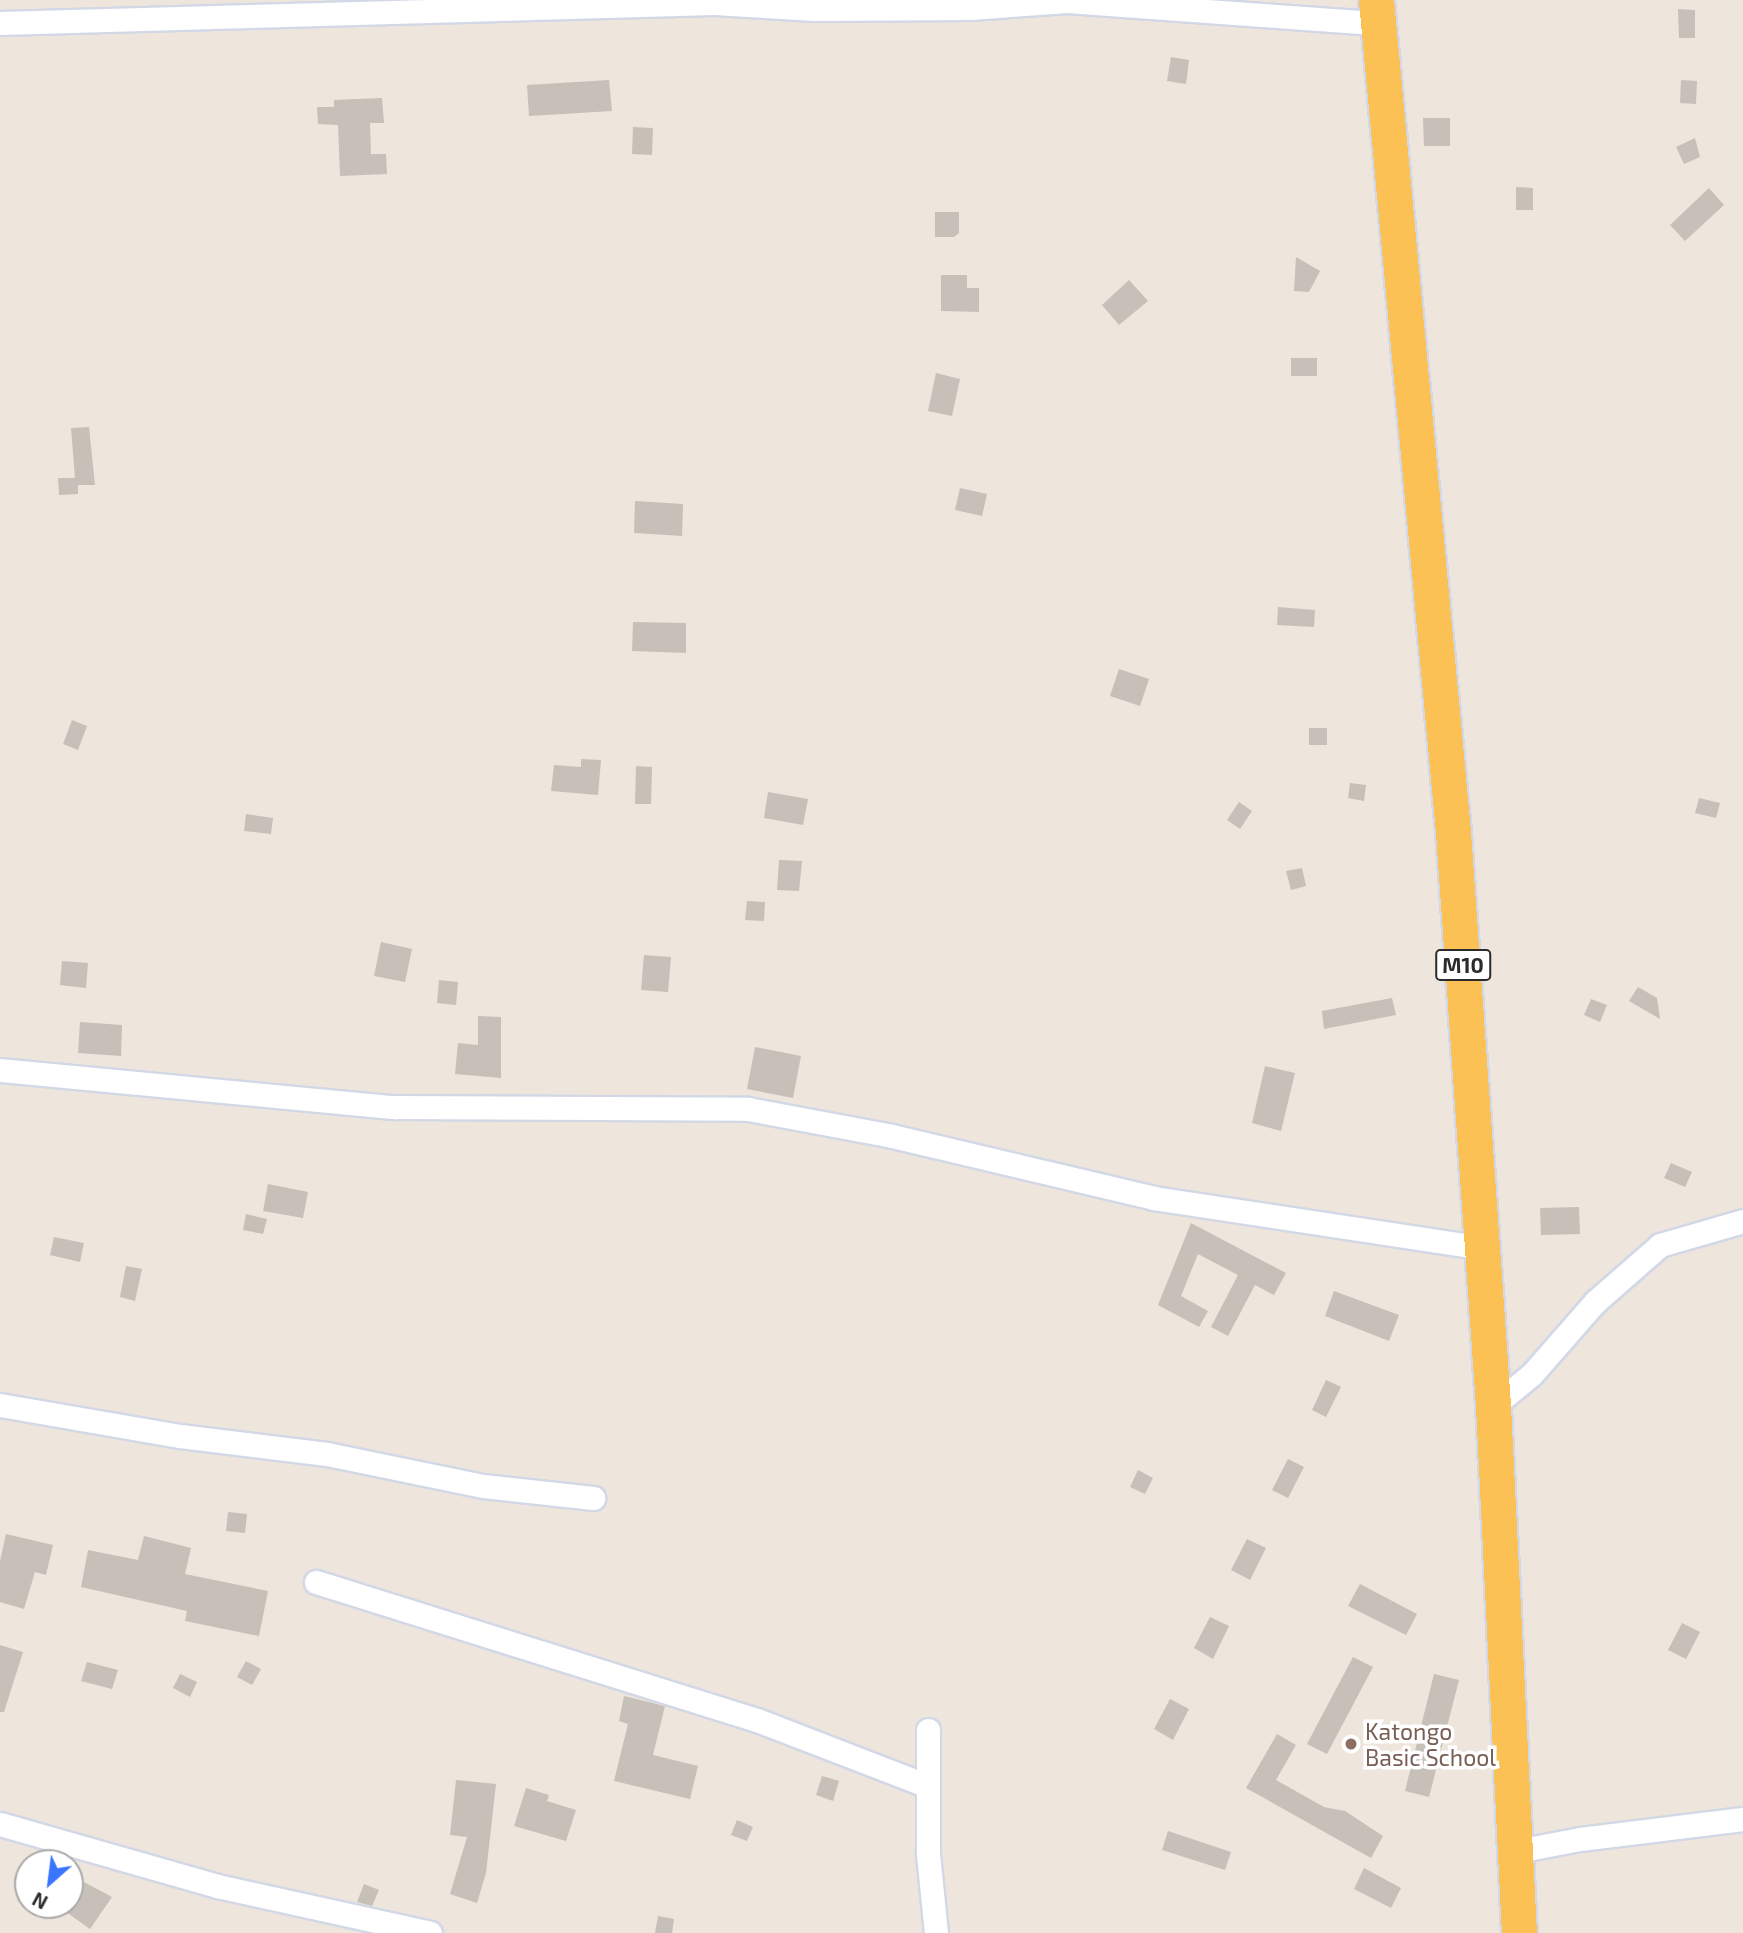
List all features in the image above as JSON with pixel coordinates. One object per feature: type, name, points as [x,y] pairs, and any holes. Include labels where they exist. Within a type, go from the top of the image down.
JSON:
[{"type":"main road","name":"M10","points":[[1376,12],[1453,832],[1493,1406],[1519,1933]]},
{"type":"street","points":[[0,23],[715,3],[814,9],[970,8],[1067,1],[1376,12]]},
{"type":"street","points":[[0,1070],[394,1107],[748,1109],[892,1136],[1154,1198],[1483,1248]]},
{"type":"street","points":[[1493,1406],[1532,1374],[1595,1303],[1660,1245],[1743,1221]]},
{"type":"street","points":[[0,1405],[180,1436],[327,1454],[483,1486],[593,1498]]},
{"type":"street","points":[[316,1582],[757,1720],[928,1786]]},
{"type":"street","points":[[928,1730],[928,1854],[936,1933]]},
{"type":"street","points":[[1517,1851],[1580,1839],[1743,1819]]},
{"type":"street","points":[[0,1824],[217,1886],[430,1933]]},
{"type":"building","points":[[1678,9],[1695,10],[1695,38],[1679,38]]},
{"type":"building","points":[[1171,57],[1189,60],[1186,84],[1167,81]]},
{"type":"building","points":[[609,80],[612,111],[529,116],[527,85]]},
{"type":"building","points":[[1681,80],[1697,81],[1696,104],[1680,103]]},
{"type":"building","points":[[382,98],[384,123],[370,123],[371,154],[386,154],[387,174],[340,176],[338,125],[318,124],[317,107],[334,107],[334,100]]},
{"type":"building","points":[[1423,118],[1450,118],[1450,146],[1424,146]]},
{"type":"building","points":[[633,127],[653,128],[652,155],[632,154]]},
{"type":"building","points":[[1695,138],[1700,157],[1684,164],[1676,147]]},
{"type":"building","points":[[1516,187],[1533,188],[1533,210],[1516,210]]},
{"type":"building","points":[[1709,188],[1724,205],[1685,241],[1670,225]]},
{"type":"building","points":[[935,212],[959,212],[959,233],[954,237],[935,237]]},
{"type":"building","points":[[1296,257],[1320,271],[1309,292],[1294,291]]},
{"type":"building","points":[[941,275],[967,275],[967,288],[979,288],[979,312],[941,311]]},
{"type":"building","points":[[1129,280],[1148,301],[1119,325],[1102,305]]},
{"type":"building","points":[[1291,358],[1317,358],[1317,376],[1291,376]]},
{"type":"building","points":[[936,373],[960,379],[952,416],[928,411]]},
{"type":"building","points":[[89,427],[95,485],[78,485],[78,494],[59,495],[58,478],[75,478],[71,428]]},
{"type":"building","points":[[960,488],[987,494],[982,516],[955,510]]},
{"type":"building","points":[[635,501],[683,504],[682,536],[634,533]]},
{"type":"building","points":[[1278,607],[1315,610],[1314,627],[1277,625]]},
{"type":"building","points":[[633,622],[686,623],[686,653],[632,651]]},
{"type":"building","points":[[1119,669],[1149,679],[1140,706],[1110,696]]},
{"type":"building","points":[[72,720],[87,726],[78,750],[63,744]]},
{"type":"building","points":[[1309,728],[1327,728],[1327,745],[1309,745]]},
{"type":"building","points":[[581,759],[601,760],[598,795],[551,791],[554,765],[581,767]]},
{"type":"building","points":[[636,766],[652,767],[651,804],[635,804]]},
{"type":"building","points":[[1350,783],[1366,785],[1364,801],[1348,798]]},
{"type":"building","points":[[768,792],[808,799],[803,825],[764,818]]},
{"type":"building","points":[[1699,798],[1720,803],[1716,818],[1695,813]]},
{"type":"building","points":[[1239,802],[1252,811],[1240,829],[1227,820]]},
{"type":"building","points":[[246,814],[273,818],[271,834],[244,831]]},
{"type":"building","points":[[779,860],[802,861],[799,891],[777,890]]},
{"type":"building","points":[[1302,868],[1306,886],[1291,890],[1286,871]]},
{"type":"building","points":[[747,901],[765,902],[764,921],[745,920]]},
{"type":"building","points":[[381,942],[412,949],[405,982],[374,976]]},
{"type":"building","points":[[644,955],[671,957],[668,992],[641,990]]},
{"type":"building","points":[[62,961],[88,963],[86,988],[60,985]]},
{"type":"building","points":[[439,980],[458,982],[456,1005],[437,1003]]},
{"type":"building","points":[[1638,987],[1657,998],[1660,1019],[1629,1001]]},
{"type":"building","points":[[1392,998],[1396,1015],[1324,1029],[1322,1011]]},
{"type":"building","points":[[1591,999],[1607,1005],[1600,1022],[1584,1015]]},
{"type":"building","points":[[478,1016],[501,1017],[501,1078],[455,1074],[458,1043],[478,1045]]},
{"type":"building","points":[[80,1022],[122,1025],[121,1056],[78,1053]]},
{"type":"building","points":[[755,1047],[801,1056],[793,1098],[747,1089]]},
{"type":"building","points":[[1265,1066],[1295,1073],[1281,1131],[1252,1123]]},
{"type":"building","points":[[1671,1163],[1692,1172],[1685,1187],[1664,1178]]},
{"type":"building","points":[[268,1184],[308,1192],[303,1218],[263,1211]]},
{"type":"building","points":[[1579,1207],[1580,1234],[1541,1235],[1540,1208]]},
{"type":"building","points":[[246,1214],[267,1219],[263,1234],[243,1230]]},
{"type":"building","points":[[1191,1223],[1286,1273],[1274,1295],[1255,1285],[1228,1336],[1211,1327],[1238,1275],[1198,1254],[1181,1296],[1208,1311],[1199,1327],[1158,1305]]},
{"type":"building","points":[[54,1237],[84,1243],[80,1262],[50,1255]]},
{"type":"building","points":[[126,1266],[142,1269],[135,1301],[120,1297]]},
{"type":"building","points":[[1334,1291],[1399,1315],[1389,1341],[1325,1316]]},
{"type":"building","points":[[1326,1380],[1341,1387],[1326,1417],[1312,1410]]},
{"type":"building","points":[[1288,1459],[1304,1467],[1288,1498],[1272,1490]]},
{"type":"building","points":[[1138,1470],[1153,1478],[1145,1494],[1130,1487]]},
{"type":"building","points":[[228,1512],[247,1514],[245,1533],[226,1531]]},
{"type":"building","points":[[6,1534],[53,1545],[46,1575],[35,1572],[24,1609],[0,1602],[0,1561]]},
{"type":"building","points":[[144,1536],[191,1548],[185,1574],[268,1591],[259,1636],[185,1621],[187,1611],[81,1587],[88,1550],[138,1560]]},
{"type":"building","points":[[1247,1539],[1266,1548],[1250,1580],[1231,1570]]},
{"type":"building","points":[[1360,1584],[1417,1614],[1406,1635],[1348,1606]]},
{"type":"building","points":[[1210,1617],[1229,1626],[1213,1659],[1194,1648]]},
{"type":"building","points":[[1682,1623],[1700,1632],[1686,1659],[1668,1650]]},
{"type":"building","points":[[0,1645],[23,1652],[4,1712],[0,1712]]},
{"type":"building","points":[[1353,1657],[1373,1667],[1327,1754],[1307,1744]]},
{"type":"building","points":[[246,1661],[261,1669],[252,1685],[237,1677]]},
{"type":"building","points":[[87,1662],[118,1670],[112,1689],[81,1681]]},
{"type":"building","points":[[180,1674],[197,1682],[190,1697],[173,1688]]},
{"type":"building","points":[[1434,1674],[1459,1680],[1429,1797],[1405,1791]]},
{"type":"building","points":[[624,1696],[665,1706],[653,1755],[698,1766],[690,1799],[614,1781],[628,1724],[619,1721]]},
{"type":"building","points":[[1170,1699],[1189,1709],[1173,1740],[1154,1729]]},
{"type":"building","points":[[1277,1734],[1296,1745],[1276,1780],[1324,1807],[1345,1811],[1383,1836],[1371,1858],[1246,1788]]},
{"type":"building","points":[[822,1776],[839,1781],[833,1801],[816,1795]]},
{"type":"building","points":[[456,1780],[496,1784],[486,1873],[477,1903],[450,1894],[467,1837],[450,1835]]},
{"type":"building","points":[[526,1788],[549,1795],[547,1801],[576,1810],[566,1841],[514,1826]]},
{"type":"building","points":[[737,1820],[753,1827],[747,1841],[731,1835]]},
{"type":"building","points":[[1168,1831],[1231,1852],[1225,1870],[1162,1850]]},
{"type":"building","points":[[1364,1868],[1401,1888],[1391,1908],[1354,1889]]},
{"type":"building","points":[[84,1882],[112,1897],[90,1929],[76,1919],[84,1919]]},
{"type":"building","points":[[364,1884],[379,1890],[372,1906],[357,1902]]},
{"type":"building","points":[[658,1916],[674,1919],[672,1933],[655,1933]]},
{"type":"place","name":"Katongo Basic School","points":[[1351,1744]]}]
